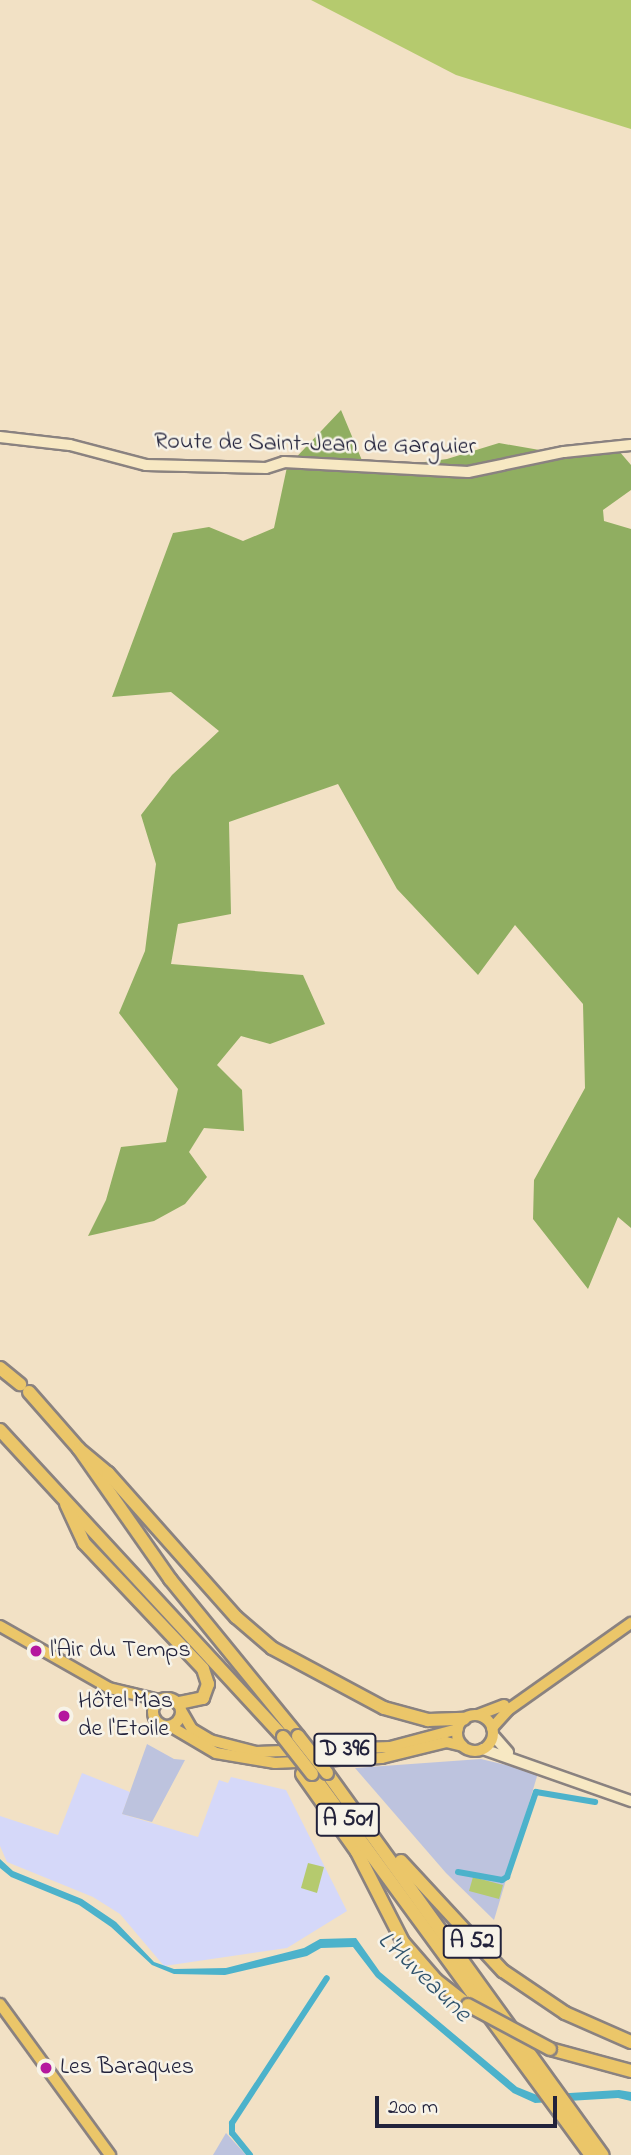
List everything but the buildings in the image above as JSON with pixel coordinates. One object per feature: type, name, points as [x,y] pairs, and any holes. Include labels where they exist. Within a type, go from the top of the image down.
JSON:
[{"type":"highway","name":"A 52","points":[[0,1368],[24,1388],[79,1449],[170,1579],[348,1800],[442,1910],[503,1971],[565,2013],[631,2042]]},
{"type":"highway","points":[[0,1430],[62,1494],[84,1543],[203,1670],[208,1684],[202,1698],[180,1707]]},
{"type":"highway","points":[[79,1449],[108,1473],[236,1617],[272,1648],[384,1708],[428,1720],[461,1724]]},
{"type":"highway","name":"A 501","points":[[62,1494],[279,1737],[547,2086]]},
{"type":"highway","name":"A 52","points":[[307,1774],[357,1853],[403,1942],[436,1980],[468,2005],[550,2049],[631,2071]]},
{"type":"highway","name":"A 501","points":[[348,1800],[547,2086],[603,2155]]},
{"type":"highway","name":"A 501","points":[[563,2108],[591,2155]]},
{"type":"main road","points":[[593,1650],[497,1710],[478,1715],[461,1724],[463,1746],[483,1749],[508,1710],[593,1650],[631,1623]]},
{"type":"main road","points":[[0,1626],[63,1663],[128,1695],[153,1713],[158,1724],[170,1727],[180,1707],[169,1698],[159,1700],[128,1695]]},
{"type":"main road","points":[[153,1713],[159,1700]]},
{"type":"main road","name":"D 396","points":[[180,1707],[192,1729],[210,1740],[256,1752],[390,1747],[461,1724]]},
{"type":"main road","points":[[478,1715],[492,1732]]},
{"type":"main road","name":"D 396","points":[[170,1727],[216,1753],[266,1762],[378,1758],[446,1742],[463,1746]]},
{"type":"main road","points":[[0,2004],[110,2155]]},
{"type":"street","name":"Route de Saint-Jean de Garguier","points":[[0,437],[70,445],[146,465],[266,468],[284,462],[468,472],[564,452],[631,445]]},
{"type":"street","points":[[492,1732],[500,1747],[524,1761]]},
{"type":"street","points":[[483,1749],[524,1761],[631,1801]]},
{"type":"shaded area","points":[[147,1744],[174,1759],[185,1760],[152,1822],[122,1814]]},
{"type":"shaded area","points":[[481,1759],[538,1773],[494,1920],[446,1873],[355,1768]]},
{"type":"shaded area","points":[[82,1773],[130,1792],[122,1814],[198,1837],[219,1780],[228,1783],[231,1777],[286,1790],[347,1911],[287,1948],[164,1966],[120,1914],[93,1897],[7,1862],[0,1846],[0,1816],[58,1835]]},
{"type":"shaded area","points":[[226,2133],[246,2155],[213,2155]]},
{"type":"green space","points":[[311,0],[631,0],[631,129],[456,75]]},
{"type":"green space","points":[[341,410],[366,470],[447,459],[499,443],[551,452],[613,444],[631,465],[631,490],[603,510],[604,521],[631,529],[631,1228],[618,1217],[588,1289],[533,1219],[534,1180],[585,1088],[583,1004],[515,925],[478,975],[397,889],[338,784],[229,822],[231,914],[178,924],[171,964],[303,975],[325,1024],[270,1044],[241,1036],[217,1065],[242,1090],[244,1131],[204,1128],[189,1152],[207,1177],[185,1204],[154,1221],[88,1236],[106,1200],[121,1147],[166,1142],[178,1089],[119,1013],[145,951],[156,864],[141,815],[172,775],[219,731],[171,692],[112,697],[173,533],[209,527],[243,541],[274,528],[287,467]]},
{"type":"green space","points":[[308,1863],[324,1867],[317,1893],[301,1888]]},
{"type":"green space","points":[[473,1877],[503,1885],[499,1899],[469,1891]]},
{"type":"water","points":[[0,1859],[13,1871],[82,1899],[116,1922],[154,1962],[174,1969],[226,1968],[304,1948],[320,1939],[356,1938],[380,1972],[517,2087],[537,2095],[619,2090],[631,2092],[631,2101],[618,2098],[535,2103],[513,2093],[376,1977],[353,1947],[321,1948],[307,1956],[225,1975],[174,1974],[152,1965],[111,1927],[79,1905],[11,1877],[0,1868]]},
{"type":"waterway","points":[[458,1872],[502,1880],[507,1877],[536,1792],[595,1802]]},
{"type":"waterway","points":[[250,2155],[232,2133],[232,2123],[327,1978]]},
{"type":"place","name":"l'Air du Temps","points":[[36,1651]]},
{"type":"place","name":"Hôtel Mas de l'Etoile","points":[[64,1716]]},
{"type":"place","name":"Les Baraques","points":[[46,2068]]},
{"type":"water label","name":"L'Huveaune","points":[[423,1978]]}]
